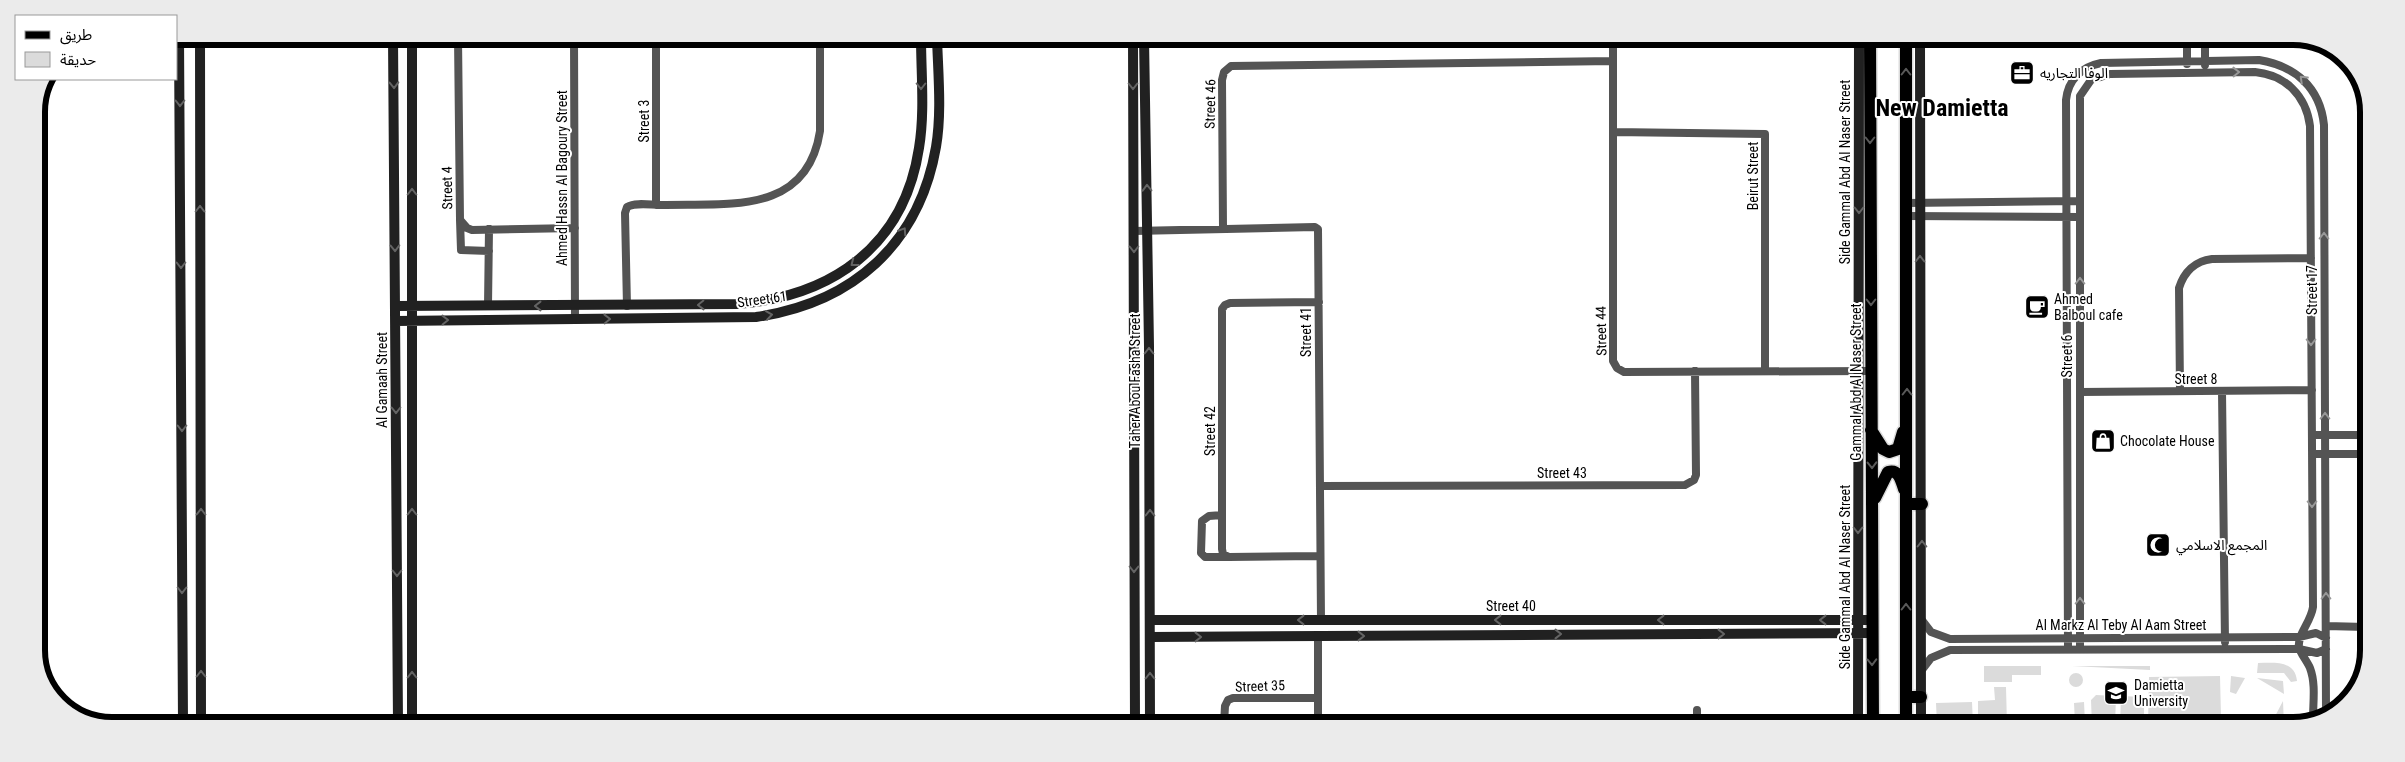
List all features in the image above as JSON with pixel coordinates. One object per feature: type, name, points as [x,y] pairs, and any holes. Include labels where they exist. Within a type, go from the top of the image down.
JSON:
[{"type":"main road","name":"Gammal Abd Al Naser Street","points":[[1870,45],[1864,371],[1871,430],[1873,717]]},
{"type":"main road","points":[[1906,45],[1911,211],[1907,416],[1906,717]]},
{"type":"main road","points":[[1871,430],[1883,449],[1894,452],[1899,447],[1907,416]]},
{"type":"main road","points":[[1872,504],[1884,476],[1891,471],[1898,474],[1907,500]]},
{"type":"main road","points":[[1907,500],[1922,504]]},
{"type":"main road","points":[[1906,697],[1921,698]]},
{"type":"street","points":[[179,45],[183,717]]},
{"type":"street","points":[[200,45],[199,361],[202,717]]},
{"type":"street","name":"Al Gamaah Street","points":[[393,45],[398,717]]},
{"type":"street","points":[[412,45],[412,717]]},
{"type":"street","name":"Street 4","points":[[458,45],[460,220],[467,228],[472,230],[575,228]]},
{"type":"street","name":"Ahmed Hassn Al Bagoury Street","points":[[574,45],[575,319]]},
{"type":"street","name":"Street 3","points":[[656,45],[656,205]]},
{"type":"street","points":[[627,306],[625,209],[630,205],[756,201],[777,195],[795,183],[809,166],[818,145],[820,131],[820,45]]},
{"type":"street","name":"Street 61","points":[[396,306],[736,304],[775,300],[820,284],[850,267],[865,254],[887,228],[911,182],[919,148],[921,45]]},
{"type":"street","name":"Street 61","points":[[396,321],[737,317],[785,312],[840,291],[872,269],[900,236],[911,219],[926,184],[936,147],[938,128],[937,45]]},
{"type":"street","name":"Taher Abou Fasha Street","points":[[1133,45],[1135,717]]},
{"type":"street","name":"Taher Abou Fasha Street","points":[[1144,45],[1148,230],[1150,717]]},
{"type":"street","name":"Street 44","points":[[1613,45],[1613,361],[1617,368],[1624,372],[1864,371]]},
{"type":"street","name":"Side Gammal Abd Al Naser Street","points":[[1858,717],[1858,620],[1864,371],[1859,45]]},
{"type":"street","points":[[1920,45],[1920,202]]},
{"type":"street","points":[[2187,45],[2187,73]]},
{"type":"street","points":[[2205,45],[2206,72]]},
{"type":"street","name":"Street 17","points":[[2101,63],[2259,60],[2285,67],[2299,75],[2310,87],[2321,109],[2324,135],[2326,708]]},
{"type":"street","name":"Street 46","points":[[1223,229],[1222,80],[1224,72],[1231,66],[1613,61]]},
{"type":"street","name":"Street 6","points":[[2068,649],[2066,94],[2070,84],[2081,71],[2101,63]]},
{"type":"street","name":"Street 17","points":[[2134,74],[2206,72],[2254,72],[2268,74],[2287,83],[2302,99],[2310,126],[2313,607],[2309,623],[2299,636]]},
{"type":"street","name":"Street 6","points":[[2080,649],[2079,105],[2082,91],[2091,80],[2100,76],[2134,74]]},
{"type":"street","name":"Beirut Street","points":[[1613,132],[1765,134],[1765,371]]},
{"type":"street","points":[[2051,201],[2051,216]]},
{"type":"street","points":[[1921,717],[1922,504],[1911,211],[1920,202],[2080,201]]},
{"type":"street","points":[[1911,211],[2080,216]]},
{"type":"street","points":[[460,220],[460,250],[489,251]]},
{"type":"street","name":"Street 41","points":[[1134,231],[1317,228],[1321,620]]},
{"type":"street","points":[[488,306],[489,230]]},
{"type":"street","points":[[2180,391],[2180,288],[2184,277],[2191,268],[2201,262],[2212,259],[2311,258]]},
{"type":"street","name":"Street 42","points":[[1229,557],[1222,552],[1223,307],[1230,303],[1319,302]]},
{"type":"street","points":[[736,304],[737,317]]},
{"type":"street","points":[[182,343],[200,343]]},
{"type":"street","points":[[182,360],[199,361]]},
{"type":"street","name":"Street 43","points":[[1320,486],[1686,485],[1694,480],[1696,475],[1695,371]]},
{"type":"street","name":"Street 8","points":[[2080,392],[2312,390]]},
{"type":"street","points":[[2222,391],[2225,649]]},
{"type":"street","points":[[2312,435],[2360,435]]},
{"type":"street","points":[[2068,437],[2080,437]]},
{"type":"street","points":[[2312,454],[2360,454]]},
{"type":"street","points":[[1222,515],[1207,516],[1202,521],[1201,553],[1205,558],[1320,556]]},
{"type":"street","name":"Al Markz Al Teby Al Aam Street","points":[[1921,619],[1931,632],[1945,638],[2225,637],[2299,636],[2316,633],[2326,638]]},
{"type":"street","name":"Street 40","points":[[1150,620],[1858,620],[1872,626]]},
{"type":"street","name":"Street 40","points":[[1150,637],[1858,633],[1872,626]]},
{"type":"street","points":[[2326,626],[2360,627]]},
{"type":"street","points":[[1318,636],[1318,717]]},
{"type":"street","points":[[2299,636],[2299,649],[2306,658],[2312,675],[2313,713]]},
{"type":"street","name":"Al Markz Al Teby Al Aam Street","points":[[1921,671],[1931,658],[1950,650],[2299,649],[2316,653],[2326,648]]},
{"type":"street","name":"Street 35","points":[[1224,717],[1224,706],[1228,700],[1233,698],[1318,698]]},
{"type":"street","points":[[1697,710],[1697,717]]},
{"type":"green space","points":[[2258,663],[2277,663],[2288,666],[2295,674],[2297,681],[2291,682],[2284,673],[2257,673]]},
{"type":"green space","points":[[1984,666],[2041,666],[2041,675],[2012,675],[2012,682],[1984,682]]},
{"type":"green space","points":[[2072,666],[2150,666],[2150,670]]},
{"type":"green space","points":[[2073,673],[2079,673],[2083,680],[2079,687],[2073,687],[2069,683],[2069,677]]},
{"type":"green space","points":[[2220,676],[2221,717],[2148,717],[2149,677]]},
{"type":"green space","points":[[2231,676],[2245,678],[2236,694],[2230,692]]},
{"type":"green space","points":[[2257,678],[2283,681],[2284,694]]},
{"type":"green space","points":[[1994,687],[2006,687],[2007,717],[1978,717],[1978,701],[1995,700]]},
{"type":"green space","points":[[2096,695],[2116,696],[2115,717],[2092,717],[2091,700]]},
{"type":"green space","points":[[2121,696],[2144,697],[2144,717],[2120,717]]},
{"type":"green space","points":[[2283,701],[2284,717],[2275,717]]},
{"type":"green space","points":[[1972,702],[1973,717],[1937,717],[1936,703]]},
{"type":"green space","points":[[2084,702],[2085,717],[2075,717],[2074,703]]},
{"type":"place","name":"الوفا التجاريه","points":[[2022,73]]},
{"type":"place","name":"Ahmed Balboul cafe","points":[[2037,307]]},
{"type":"place","name":"Chocolate House","points":[[2103,441]]},
{"type":"place","name":"المجمع الاسلامي","points":[[2158,545]]},
{"type":"place","name":"Damietta University","points":[[2116,693]]},
{"type":"district","name":"New Damietta","points":[[1942,108]]}]
